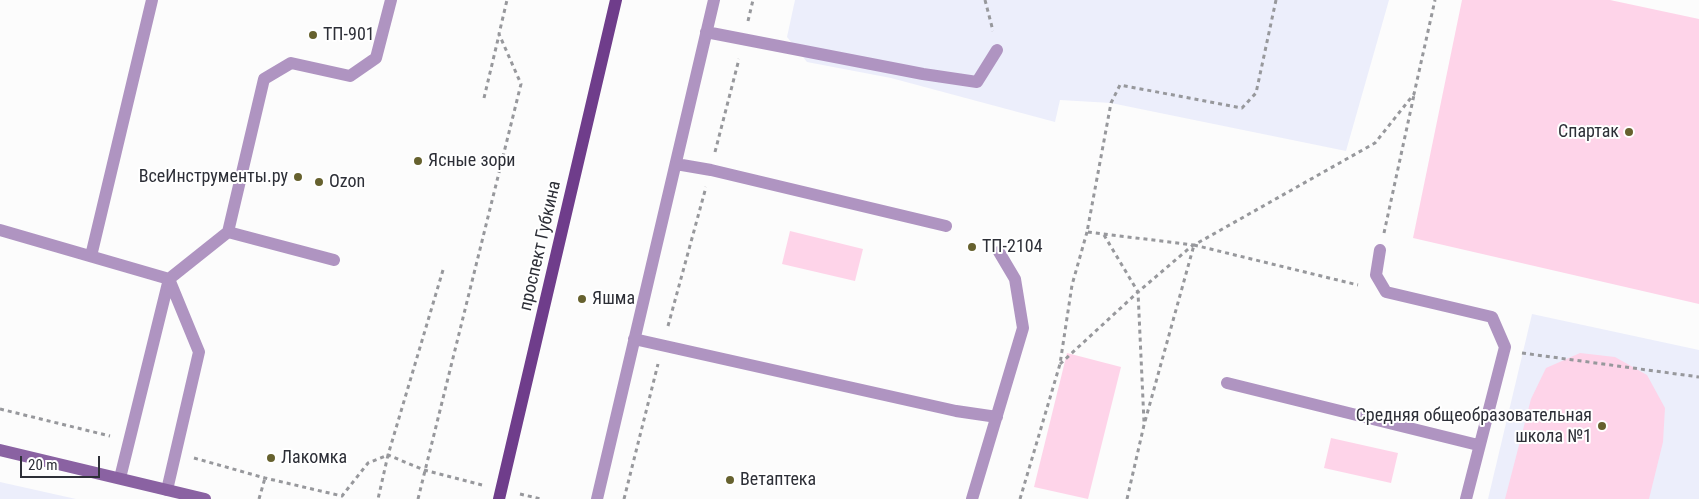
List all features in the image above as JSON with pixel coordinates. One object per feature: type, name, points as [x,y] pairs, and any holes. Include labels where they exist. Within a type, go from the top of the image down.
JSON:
[{"type":"main road","name":"проспект Губкина","points":[[500,494],[616,0]]},
{"type":"main road","points":[[0,450],[205,499]]},
{"type":"lane","points":[[91,256],[152,0]]},
{"type":"lane","points":[[120,478],[169,279],[228,232],[264,79],[291,63],[350,76],[376,58],[391,0]]},
{"type":"lane","points":[[597,499],[714,0]]},
{"type":"lane","points":[[706,32],[923,74],[977,82],[997,50]]},
{"type":"lane","points":[[676,164],[711,170],[946,226]]},
{"type":"lane","points":[[0,230],[169,279]]},
{"type":"lane","points":[[228,232],[334,260]]},
{"type":"lane","points":[[1380,250],[1376,275],[1386,292],[1492,317],[1505,348],[1478,445],[1466,499]]},
{"type":"lane","points":[[972,499],[1023,328],[1015,279],[999,252]]},
{"type":"lane","points":[[167,490],[200,352],[169,279]]},
{"type":"lane","points":[[634,340],[956,411],[997,418]]},
{"type":"lane","points":[[1227,383],[1478,445]]},
{"type":"path","points":[[484,98],[508,0]]},
{"type":"path","points":[[624,499],[711,170],[753,0]]},
{"type":"path","points":[[985,0],[997,50]]},
{"type":"path","points":[[1020,499],[1060,364],[1072,285],[1087,232],[1111,103],[1120,85],[1242,108],[1256,94],[1276,0]]},
{"type":"path","points":[[1380,250],[1435,0]]},
{"type":"path","points":[[418,499],[521,84],[499,34]]},
{"type":"path","points":[[1060,364],[1138,292],[1194,245],[1374,143],[1414,94]]},
{"type":"path","points":[[1087,232],[1194,245],[1386,292]]},
{"type":"path","points":[[1104,234],[1138,292],[1144,425]]},
{"type":"path","points":[[1127,499],[1144,425],[1194,245]]},
{"type":"path","points":[[378,499],[388,455],[443,270]]},
{"type":"path","points":[[1505,348],[1523,353],[1699,377]]},
{"type":"path","points":[[0,410],[128,440]]},
{"type":"path","points":[[176,453],[265,478],[342,496],[368,463],[388,455],[424,470],[500,494]]},
{"type":"path","points":[[260,499],[265,478]]},
{"type":"path","points":[[532,497],[542,499]]},
{"type":"shaded area","points":[[795,0],[1389,0],[1346,151],[1111,103],[1060,100],[1055,122],[891,78],[807,62],[787,37]]},
{"type":"shaded area","points":[[1462,0],[1610,0],[1699,19],[1699,304],[1413,238]]},
{"type":"shaded area","points":[[790,231],[863,249],[855,281],[782,264]]},
{"type":"shaded area","name":"Средняя общеобразовательная школа №1","points":[[1532,314],[1699,350],[1699,499],[1488,499]]},
{"type":"shaded area","points":[[1067,353],[1121,367],[1088,499],[1034,487]]},
{"type":"shaded area","points":[[1580,353],[1615,357],[1647,375],[1665,408],[1663,442],[1649,499],[1505,499],[1531,399],[1546,368]]},
{"type":"shaded area","points":[[1331,438],[1398,453],[1391,483],[1324,468]]},
{"type":"shaded area","points":[[0,482],[76,499],[0,499]]},
{"type":"place","name":"ТП-901","points":[[313,35]]},
{"type":"place","name":"Спартак","points":[[1629,132]]},
{"type":"place","name":"Ясные зори","points":[[418,161]]},
{"type":"place","name":"ВсеИнструменты.ру","points":[[298,177]]},
{"type":"place","name":"Ozon","points":[[319,182]]},
{"type":"place","name":"ТП-2104","points":[[972,247]]},
{"type":"place","name":"Яшма","points":[[582,299]]},
{"type":"place","name":"Средняя общеобразовательная школа №1","points":[[1602,426]]},
{"type":"place","name":"Лакомка","points":[[271,458]]},
{"type":"place","name":"Ветаптека","points":[[730,480]]}]
